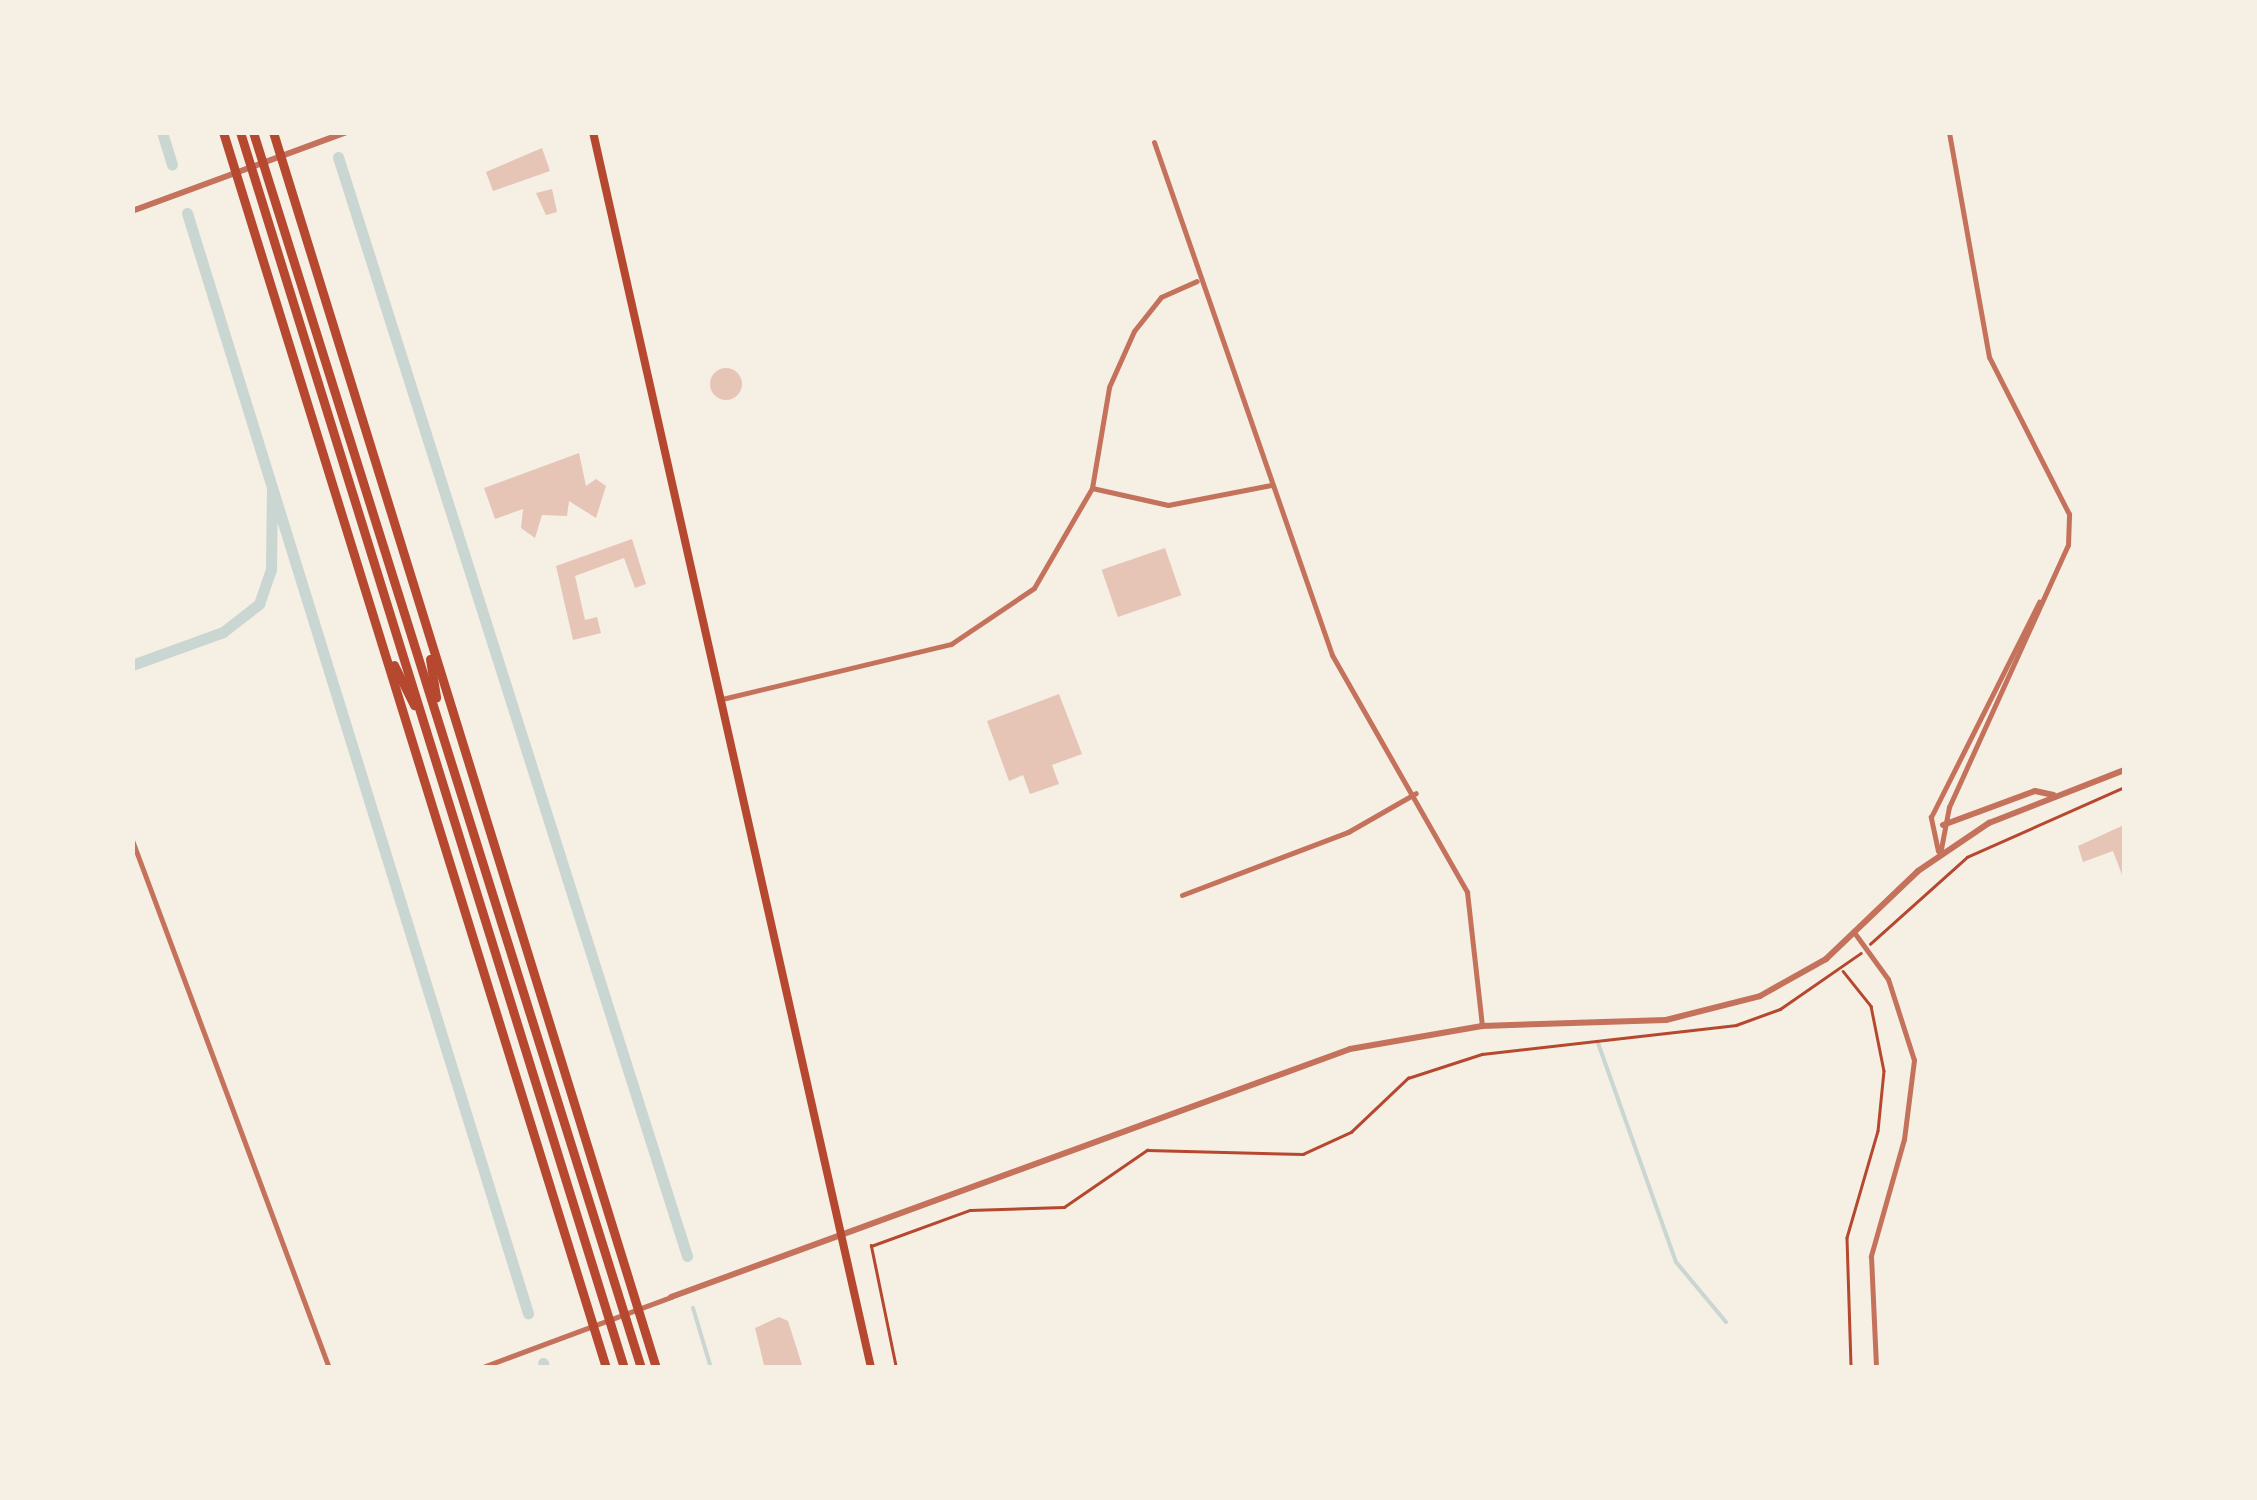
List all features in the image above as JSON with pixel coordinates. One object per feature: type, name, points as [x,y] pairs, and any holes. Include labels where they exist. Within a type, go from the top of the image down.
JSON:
[{"type":"highway","points":[[223,132],[606,1368]]},
{"type":"highway","points":[[240,132],[624,1368]]},
{"type":"highway","points":[[253,132],[642,1368]]},
{"type":"highway","points":[[273,132],[656,1368]]},
{"type":"highway","points":[[425,627],[442,730]]},
{"type":"highway","points":[[382,640],[427,733]]},
{"type":"main road","points":[[593,132],[870,1368]]},
{"type":"street","points":[[132,211],[347,132]]},
{"type":"street","points":[[1940,854],[1930,840],[1931,817],[2068,545],[2069,514],[1989,357],[1972,299],[1950,132]]},
{"type":"street","points":[[1154,142],[1198,280],[1333,656],[1416,793],[1467,892],[1482,1026]]},
{"type":"street","points":[[719,700],[951,644],[1034,588],[1092,488],[1109,387],[1134,331],[1160,298],[1198,280]]},
{"type":"street","points":[[1092,488],[1168,506],[1271,484]]},
{"type":"street","points":[[1940,854],[1943,825],[2041,600]]},
{"type":"street","points":[[480,1368],[1350,1048],[1482,1026],[1695,1016],[1794,980],[1856,935],[1940,854],[2055,795],[2124,770]]},
{"type":"street","points":[[1943,825],[2035,790],[2055,795]]},
{"type":"street","points":[[1182,896],[1348,832],[1416,793]]},
{"type":"street","points":[[132,840],[329,1368]]},
{"type":"street","points":[[1856,935],[1888,979],[1914,1060],[1904,1139],[1871,1256],[1876,1368]]},
{"type":"path","points":[[896,1368],[871,1246],[970,1210],[1064,1207],[1146,1150],[1303,1154],[1351,1132],[1390,1088],[1460,1060],[1700,1034],[1780,1010],[1842,970],[1967,857],[2124,787]]},
{"type":"path","points":[[1842,970],[1871,1006],[1884,1071],[1878,1132],[1847,1238],[1851,1368]]},
{"type":"building","points":[[542,148],[550,171],[493,191],[486,172]]},
{"type":"building","points":[[552,189],[557,212],[546,215],[536,193]]},
{"type":"building","points":[[726,368],[737,373],[742,384],[737,395],[726,400],[715,395],[710,384],[715,373]]},
{"type":"building","points":[[579,453],[586,486],[596,479],[606,486],[596,518],[569,501],[567,516],[542,515],[535,538],[521,528],[523,509],[495,519],[484,488]]},
{"type":"building","points":[[632,539],[646,584],[635,588],[624,558],[575,576],[585,620],[597,617],[601,633],[573,640],[556,566]]},
{"type":"building","points":[[1165,548],[1181,595],[1118,617],[1102,570]]},
{"type":"building","points":[[1059,694],[1082,754],[1052,765],[1059,784],[1030,794],[1023,775],[1009,781],[987,721]]},
{"type":"building","points":[[2124,825],[2124,880],[2113,851],[2083,862],[2078,846]]},
{"type":"building","points":[[779,1317],[788,1321],[803,1368],[764,1365],[755,1328]]},
{"type":"waterway","points":[[162,132],[172,165]]},
{"type":"waterway","points":[[338,157],[687,1256]]},
{"type":"waterway","points":[[187,213],[528,1313]]},
{"type":"waterway","points":[[132,665],[223,632],[259,604],[271,570],[272,488]]},
{"type":"waterway","points":[[1598,1043],[1676,1262],[1726,1322]]},
{"type":"waterway","points":[[693,1308],[711,1368]]},
{"type":"waterway","points":[[543,1363],[544,1368]]}]
